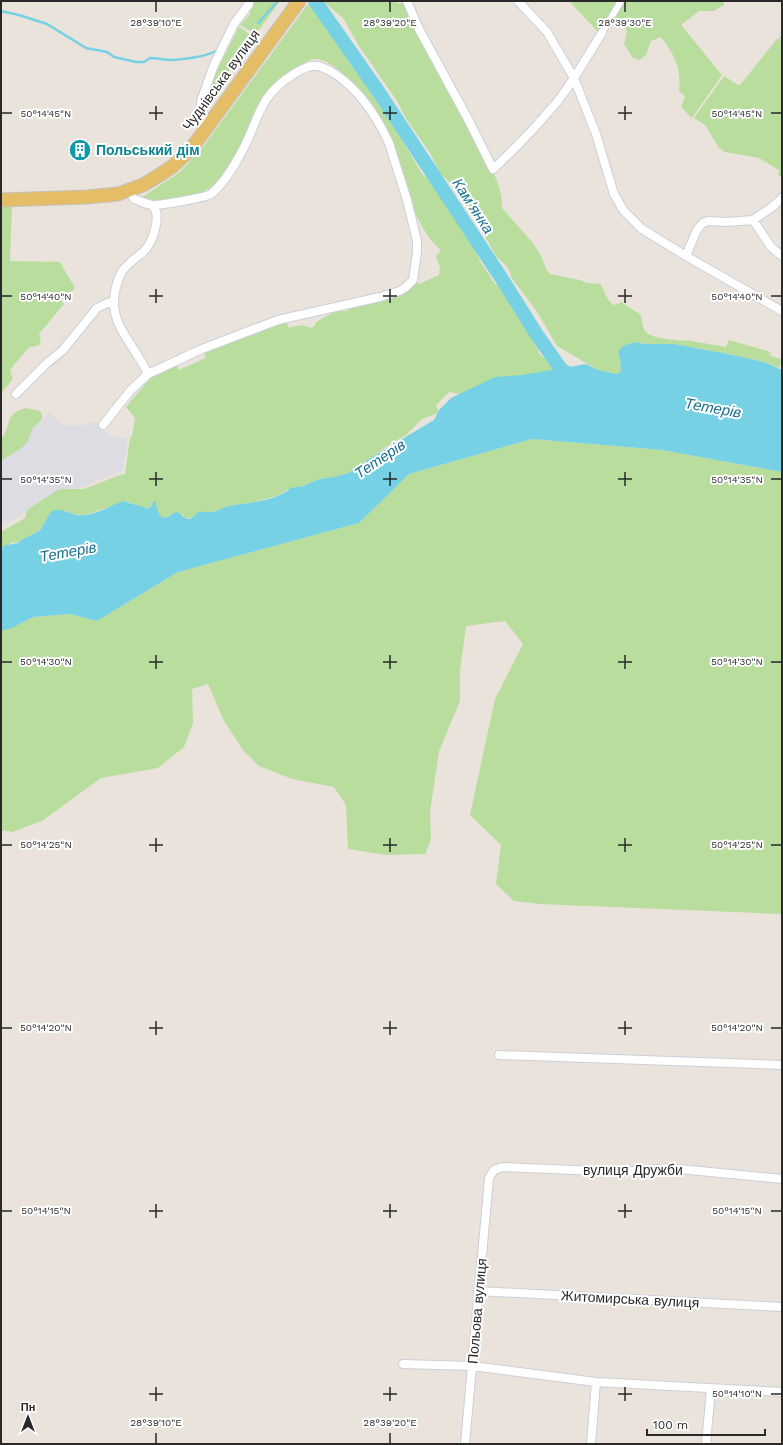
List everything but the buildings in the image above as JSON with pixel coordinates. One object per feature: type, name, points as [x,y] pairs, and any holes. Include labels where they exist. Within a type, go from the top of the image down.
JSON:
[{"type":"main road","points":[[282,19],[291,1]]},
{"type":"main road","points":[[282,19],[299,1]]},
{"type":"main road","name":"Чуднівська вулиця","points":[[1,200],[118,194],[159,169],[183,149],[282,19]]},
{"type":"main road","name":"Чуднівська вулиця","points":[[1,194],[99,191],[143,185],[173,166],[191,148],[282,19]]},
{"type":"street","points":[[204,122],[201,113],[201,101],[212,72],[234,24],[250,4],[249,1]]},
{"type":"street","points":[[407,1],[418,29],[470,121],[494,169],[527,138],[557,102],[574,78],[622,1]]},
{"type":"street","points":[[518,1],[546,32],[574,78],[596,134],[614,194],[621,206],[642,229],[782,311]]},
{"type":"street","points":[[103,425],[130,391],[148,374],[202,349],[278,320],[380,297],[400,291],[413,280],[417,252],[414,228],[407,200],[389,143],[374,116],[355,92],[339,77],[324,67],[314,65],[305,67],[272,90],[260,110],[241,155],[232,169],[210,195],[152,205],[134,199],[128,188]]},
{"type":"street","points":[[686,256],[695,234],[703,223],[708,221],[727,222],[753,220],[782,198]]},
{"type":"street","points":[[148,374],[119,326],[114,310],[114,300],[120,278],[126,266],[143,252],[152,241],[157,218],[156,210],[152,205]]},
{"type":"street","points":[[753,220],[771,247],[782,256]]},
{"type":"street","points":[[16,394],[47,363],[63,350],[97,308],[114,300]]},
{"type":"street","points":[[499,1055],[782,1064]]},
{"type":"street","name":"вулиця Дружби","points":[[489,1178],[494,1170],[502,1167],[623,1172],[669,1168],[782,1179]]},
{"type":"street","name":"Польова вулиця","points":[[465,1444],[489,1178]]},
{"type":"street","name":"Житомирська вулиця","points":[[478,1291],[782,1307]]},
{"type":"street","points":[[403,1364],[472,1366],[596,1382],[782,1392]]},
{"type":"street","points":[[591,1444],[596,1382]]},
{"type":"street","points":[[706,1444],[711,1388]]},
{"type":"shaded area","points":[[49,413],[63,425],[82,426],[95,421],[108,435],[128,439],[123,470],[72,491],[52,496],[1,526],[1,460]]},
{"type":"green space","points":[[249,1],[280,1],[256,34],[240,25],[250,14]]},
{"type":"green space","points":[[323,1],[397,1],[398,4],[404,2],[491,166],[500,192],[502,208],[533,243],[550,274],[580,280],[587,283],[600,284],[613,305],[617,305],[621,302],[641,315],[645,331],[652,336],[664,339],[686,340],[726,347],[729,340],[771,352],[769,355],[782,360],[779,368],[764,362],[674,344],[643,344],[637,342],[618,353],[621,371],[617,374],[598,370],[557,346],[536,310],[511,277],[508,268],[496,256],[461,194],[440,173],[430,153],[405,117],[397,101],[359,46],[343,18]]},
{"type":"green space","points":[[569,1],[620,1],[598,32]]},
{"type":"green space","points":[[625,1],[724,1],[724,5],[714,11],[699,11],[681,25],[722,75],[692,118],[681,107],[685,96],[679,91],[680,83],[676,62],[661,37],[651,41],[646,55],[639,60],[633,58],[624,44],[627,32],[625,27],[609,24]]},
{"type":"green space","points":[[308,4],[320,15],[332,36],[341,42],[346,54],[355,59],[359,64],[364,78],[376,92],[388,116],[422,174],[437,188],[456,215],[465,229],[480,261],[495,284],[503,289],[505,297],[521,313],[540,355],[545,358],[559,373],[460,394],[449,392],[436,405],[438,410],[437,413],[422,419],[406,435],[349,473],[319,479],[303,486],[288,489],[280,495],[255,502],[229,506],[213,512],[200,512],[194,517],[190,518],[185,518],[183,515],[172,514],[162,518],[160,517],[153,502],[151,507],[142,507],[129,502],[122,502],[85,515],[72,514],[66,511],[49,514],[45,524],[39,531],[19,542],[11,543],[1,548],[1,532],[25,518],[27,510],[56,491],[62,489],[84,489],[125,474],[130,438],[132,436],[135,418],[126,407],[153,375],[176,365],[179,370],[206,358],[203,351],[285,320],[289,328],[301,325],[312,328],[316,322],[336,311],[347,311],[350,307],[416,282],[419,284],[439,275],[440,267],[436,256],[441,250],[424,230],[417,217],[406,189],[386,127],[365,97],[353,83],[340,71],[322,60],[314,59],[306,62],[292,70],[269,89],[257,108],[235,159],[219,180],[208,189],[195,195],[160,201],[148,201],[141,198],[180,172],[200,151]]},
{"type":"green space","points":[[239,27],[254,37],[204,105],[203,99]]},
{"type":"green space","points":[[782,36],[777,42],[782,39],[782,177],[778,175],[780,171],[759,158],[725,152],[719,148],[705,125],[694,118],[724,76],[738,85],[741,84],[776,40]]},
{"type":"green space","points":[[1,205],[12,205],[10,261],[60,262],[75,288],[61,300],[64,304],[39,334],[41,341],[40,343],[29,347],[10,370],[13,379],[1,393]]},
{"type":"green space","points":[[26,408],[40,411],[42,419],[32,429],[28,441],[23,447],[1,461],[1,439],[5,434],[9,420],[14,413]]},
{"type":"green space","points":[[532,439],[662,450],[782,472],[782,914],[540,904],[514,901],[496,884],[501,845],[470,815],[495,699],[523,644],[505,621],[466,626],[460,671],[460,701],[439,751],[430,812],[431,840],[425,854],[386,855],[348,849],[346,805],[334,787],[292,779],[259,766],[243,750],[224,721],[208,684],[192,689],[193,723],[184,747],[158,768],[101,778],[42,821],[12,832],[1,830],[1,631],[12,628],[33,617],[70,614],[97,621],[178,572],[359,523],[409,474]]},
{"type":"water","name":"Тетерів","points":[[637,342],[643,344],[674,344],[728,354],[764,362],[782,370],[782,472],[662,450],[532,439],[409,474],[359,523],[178,572],[97,621],[70,614],[33,617],[12,628],[1,631],[1,548],[3,546],[18,543],[39,531],[49,514],[53,511],[59,510],[77,515],[83,515],[95,513],[123,501],[147,508],[151,507],[153,502],[156,501],[156,506],[163,518],[176,512],[189,519],[199,512],[214,512],[229,506],[270,499],[278,496],[290,488],[303,486],[319,479],[349,473],[359,464],[365,463],[367,460],[434,420],[439,410],[451,398],[495,377],[522,375],[586,364],[598,370],[617,374],[621,371],[618,353],[626,345]]},
{"type":"waterway","points":[[258,23],[278,1]]},
{"type":"waterway","name":"Кам'янка","points":[[315,1],[378,91],[502,279],[537,335],[561,369],[576,380]]},
{"type":"waterway","points":[[1,11],[47,24],[86,48],[107,52],[114,57],[136,62],[144,62],[150,58],[172,60],[190,58],[202,56],[218,50]]},
{"type":"place","name":"Польський дім","points":[[80,150]]}]
